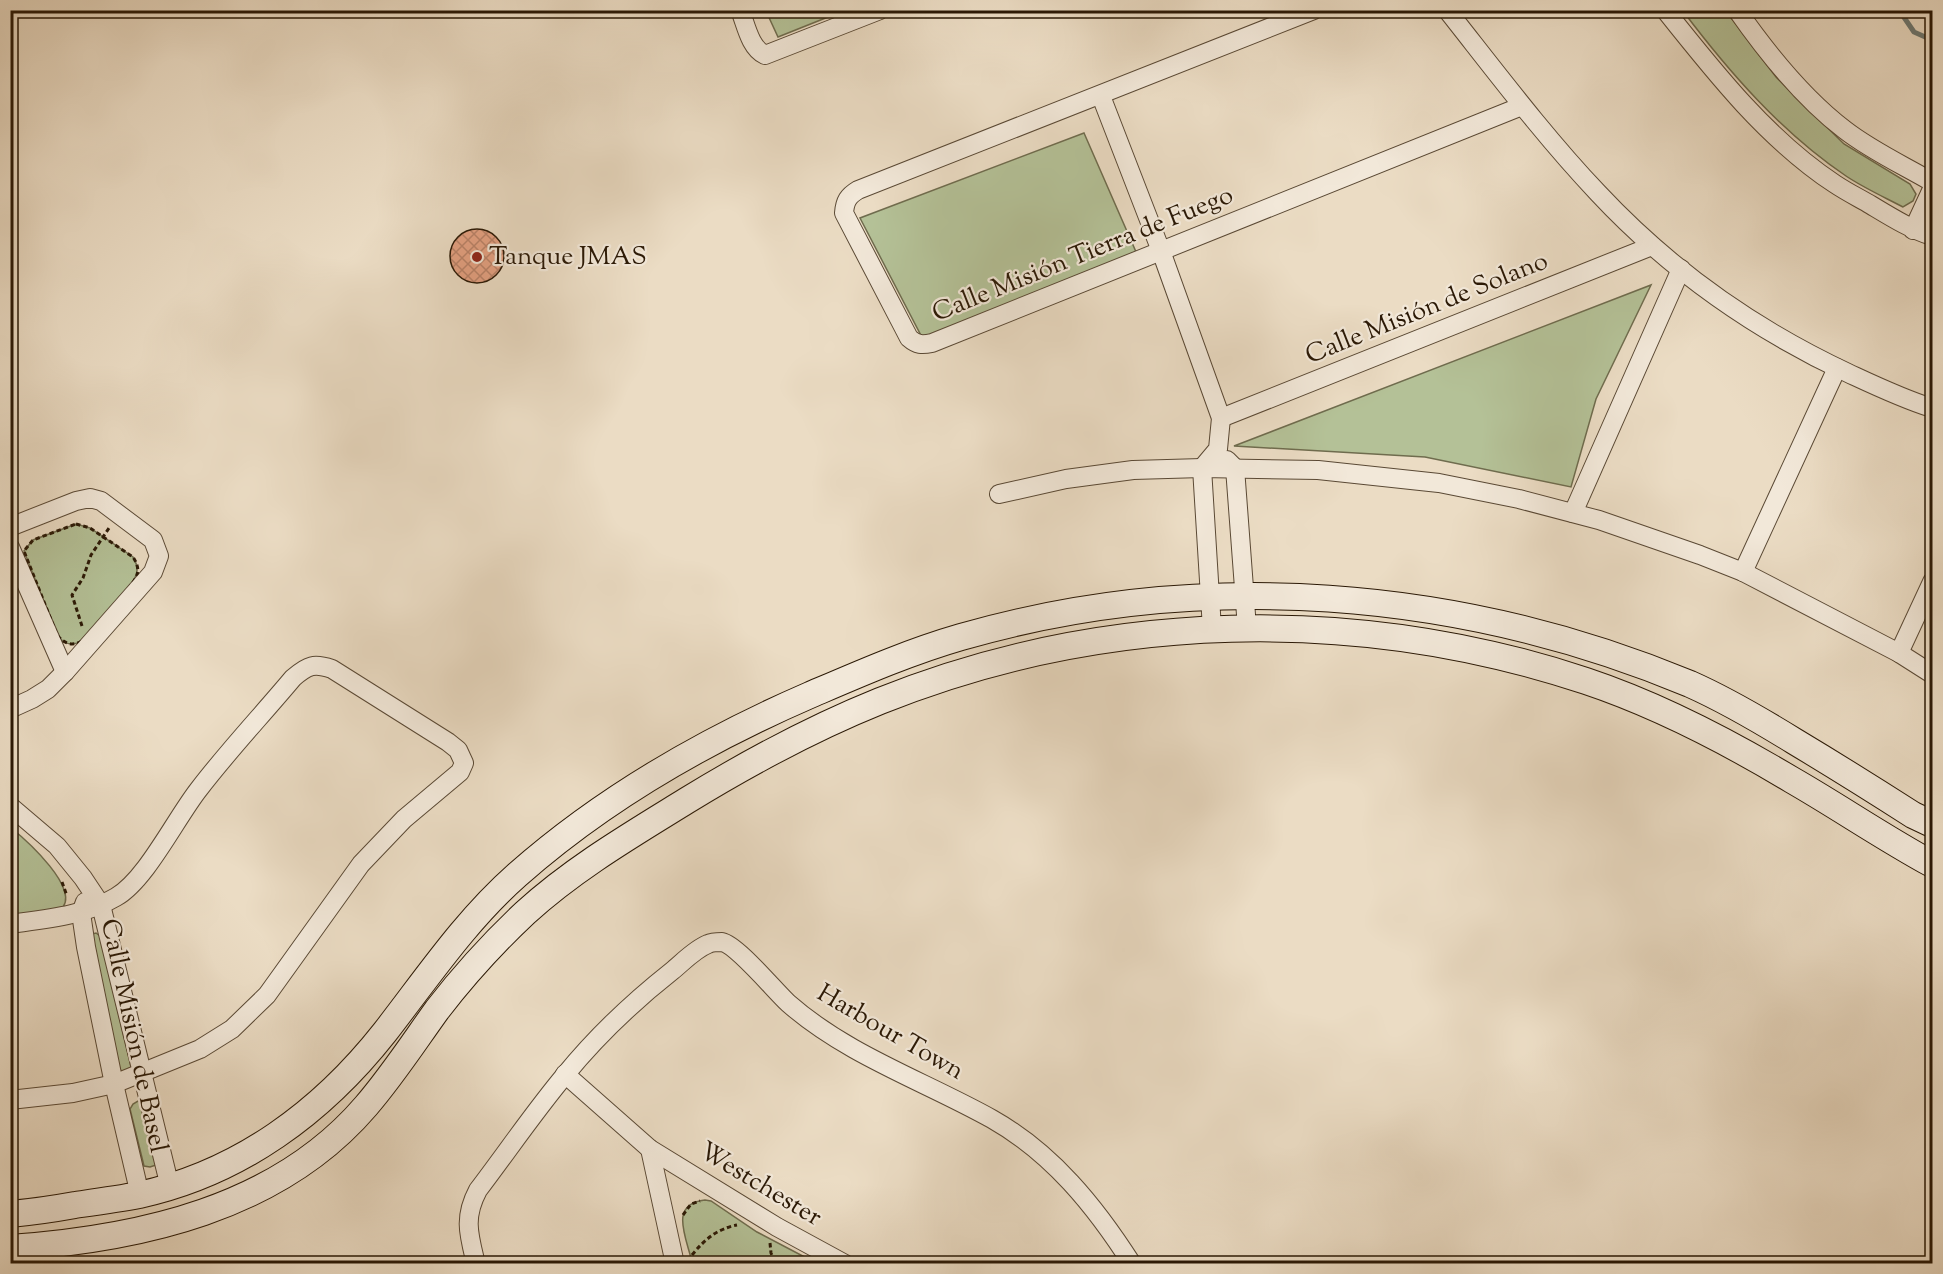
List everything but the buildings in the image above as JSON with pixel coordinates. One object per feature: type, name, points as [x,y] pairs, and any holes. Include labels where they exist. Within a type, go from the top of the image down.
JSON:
[{"type":"main road","points":[[10,1214],[140,1195],[207,1174],[248,1154],[290,1127],[322,1101],[357,1066],[466,928],[512,880],[549,848],[636,786],[723,736],[779,708],[870,669],[956,639],[1011,624],[1101,606],[1245,595],[1348,599],[1459,615],[1518,628],[1644,667],[1694,686],[1734,706],[1932,825]]},
{"type":"main road","points":[[10,1248],[84,1240],[189,1218],[226,1205],[281,1178],[311,1157],[364,1108],[474,964],[529,909],[558,885],[603,854],[737,771],[831,722],[881,700],[986,666],[1077,644],[1131,636],[1212,629],[1319,629],[1400,638],[1493,655],[1585,681],[1643,703],[1740,750],[1932,864]]},
{"type":"main road","points":[[737,771],[779,708]]},
{"type":"street","points":[[740,10],[753,45],[758,52],[765,55],[849,16],[880,10]]},
{"type":"street","name":"Calle Misión Tierra de Fuego","points":[[1314,10],[850,195],[845,203],[844,213],[909,338],[914,343],[922,345],[932,343],[1522,106]]},
{"type":"street","points":[[1447,10],[1522,106],[1598,193],[1652,246],[1681,270],[1741,314],[1813,357],[1871,384],[1932,408]]},
{"type":"street","points":[[1665,10],[1706,62],[1791,150],[1834,184],[1913,230],[1932,236]]},
{"type":"street","points":[[1737,10],[1810,100],[1870,148],[1932,182]]},
{"type":"street","points":[[1101,96],[1221,418],[1218,449],[1202,468],[1212,629]]},
{"type":"street","points":[[1913,230],[1932,189]]},
{"type":"street","name":"Calle Misión de Solano","points":[[1221,418],[1652,246]]},
{"type":"street","points":[[1573,513],[1681,270]]},
{"type":"street","points":[[1743,572],[1837,368]]},
{"type":"street","points":[[1218,449],[1235,468],[1247,628]]},
{"type":"street","points":[[999,494],[1066,478],[1133,470],[1202,468],[1318,470],[1439,483],[1519,499],[1573,513],[1700,555],[1743,572],[1899,653],[1932,674]]},
{"type":"street","points":[[10,527],[76,501],[90,498],[101,501],[153,540],[159,556],[153,572],[48,689],[10,709]]},
{"type":"street","points":[[10,547],[64,672]]},
{"type":"street","points":[[1899,653],[1932,582]]},
{"type":"street","points":[[10,924],[73,908],[101,905],[125,891],[141,873],[198,789],[305,667],[321,665],[332,669],[448,742],[458,750],[464,763],[460,772],[404,819],[361,864],[267,995],[232,1029],[200,1049],[114,1084],[73,1093],[10,1100]]},
{"type":"street","name":"Calle Misión de Basel","points":[[10,806],[57,846],[101,905],[170,1186]]},
{"type":"street","name":"Calle Misión de Basel","points":[[90,889],[73,908],[140,1195]]},
{"type":"street","name":"Harbour Town","points":[[476,1263],[468,1231],[471,1204],[478,1190],[565,1074],[621,1015],[663,978],[698,950],[708,944],[720,942],[736,950],[780,996],[801,1015],[825,1031],[893,1070],[993,1120],[1037,1150],[1081,1192],[1109,1227],[1132,1263]]},
{"type":"street","name":"Westchester","points":[[565,1074],[651,1149],[777,1227],[845,1263]]},
{"type":"street","points":[[651,1149],[683,1260]]},
{"type":"path","points":[[90,633],[80,624],[72,595],[83,578],[91,555],[102,536],[120,515]]},
{"type":"path","points":[[76,524],[90,528],[134,557],[138,571],[132,583],[90,633],[79,644],[70,645],[62,642],[57,635],[24,551],[33,540],[76,524]]},
{"type":"path","points":[[56,875],[62,882],[73,908]]},
{"type":"path","points":[[681,1221],[684,1213],[692,1204],[705,1200]]},
{"type":"path","points":[[683,1260],[712,1234],[722,1229],[745,1224]]},
{"type":"path","points":[[769,1239],[777,1243]]},
{"type":"path","points":[[683,1260],[688,1248]]},
{"type":"path","points":[[683,1260],[692,1263]]},
{"type":"green space","points":[[766,11],[831,11],[833,15],[778,37]]},
{"type":"green space","points":[[1683,11],[1726,11],[1776,77],[1844,144],[1910,184],[1916,194],[1913,201],[1903,207],[1867,188],[1846,176],[1800,141],[1738,79]]},
{"type":"green space","points":[[1084,133],[1140,261],[926,345],[860,218]]},
{"type":"green space","points":[[1651,285],[1596,399],[1571,487],[1425,457],[1234,446]]},
{"type":"green space","points":[[76,524],[90,528],[133,557],[137,570],[132,583],[79,643],[72,644],[64,642],[57,635],[24,551],[33,540]]},
{"type":"green space","points":[[10,827],[28,842],[59,879],[65,901],[60,910],[11,920]]},
{"type":"green space","points":[[96,933],[100,936],[130,1062],[131,1067],[124,1072],[120,1070],[92,934]]},
{"type":"green space","points":[[138,1101],[143,1102],[156,1165],[150,1167],[144,1166],[130,1109]]},
{"type":"green space","points":[[711,1201],[757,1232],[816,1263],[692,1263],[684,1234],[683,1216],[686,1208],[693,1203]]},
{"type":"waterway","points":[[1899,10],[1914,32],[1932,40]]},
{"type":"place","name":"Tanque JMAS","points":[[477,257]]}]
